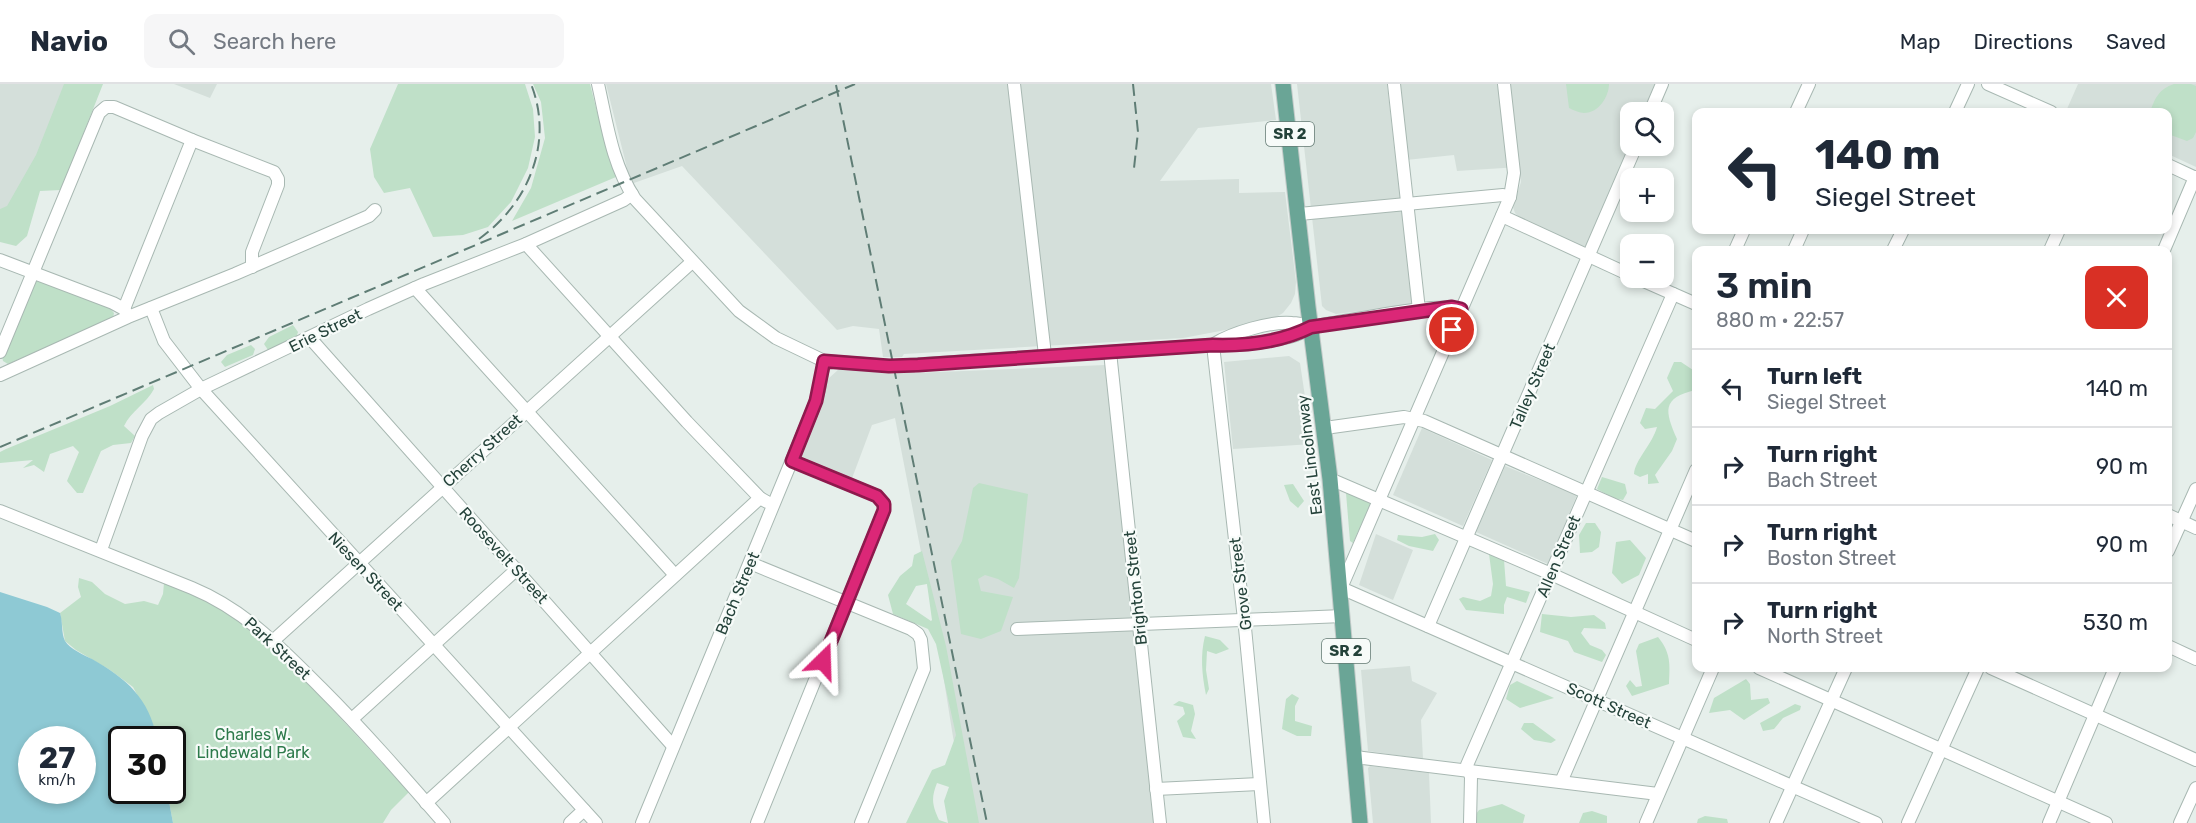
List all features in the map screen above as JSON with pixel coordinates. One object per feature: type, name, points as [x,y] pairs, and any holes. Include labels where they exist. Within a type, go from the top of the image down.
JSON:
[{"type":"main road","name":"East Lincolnway","points":[[1283,84],[1325,428],[1341,588],[1360,823]]},
{"type":"street","points":[[598,84],[612,150],[632,194],[692,262],[748,319],[776,338],[824,361],[864,364],[919,360],[937,362],[1240,345],[1292,336],[1311,327],[1419,310],[1452,307],[1461,309]]},
{"type":"street","points":[[1014,84],[1045,355]]},
{"type":"street","points":[[1394,84],[1419,310]]},
{"type":"street","points":[[1341,588],[1510,197],[1514,173],[1504,84]]},
{"type":"street","points":[[1654,102],[1662,84]]},
{"type":"street","points":[[1798,108],[1809,84]]},
{"type":"street","points":[[1957,108],[1968,84]]},
{"type":"street","points":[[1988,84],[2042,108]]},
{"type":"street","points":[[0,352],[99,112],[106,107],[114,107],[267,168],[276,174],[278,185],[252,251],[252,267]]},
{"type":"street","points":[[126,313],[192,140]]},
{"type":"street","name":"Talley Street","points":[[1428,626],[1632,156]]},
{"type":"street","points":[[2172,167],[2196,178],[2172,232]]},
{"type":"street","name":"Erie Street","points":[[100,550],[145,428],[159,412],[201,389],[415,288],[526,243],[624,200],[632,194]]},
{"type":"street","points":[[1299,214],[1503,195],[1510,197]]},
{"type":"street","points":[[0,375],[126,313],[152,308],[252,267],[369,216],[375,210]]},
{"type":"street","points":[[1502,216],[1620,270]]},
{"type":"street","points":[[526,243],[688,423],[760,498],[774,505]]},
{"type":"street","points":[[0,260],[113,303],[126,313]]},
{"type":"street","name":"Cherry Street","points":[[274,640],[608,335],[692,262]]},
{"type":"street","points":[[415,288],[675,575]]},
{"type":"street","points":[[1660,288],[1692,302]]},
{"type":"street","name":"Allen Street","points":[[1470,823],[1471,777],[1467,765],[1673,294]]},
{"type":"street","name":"Niesen Street","points":[[152,308],[164,341],[201,389],[596,823]]},
{"type":"street","name":"Roosevelt Street","points":[[310,338],[674,746]]},
{"type":"street","name":"Grove Street","points":[[1213,345],[1264,823]]},
{"type":"street","name":"Brighton Street","points":[[1110,352],[1160,823]]},
{"type":"street","name":"Bach Street","points":[[642,823],[816,401],[824,361]]},
{"type":"street","points":[[1325,428],[1394,418],[1414,418],[1433,424],[1692,539]]},
{"type":"street","points":[[757,823],[883,516],[884,504],[877,496],[792,461]]},
{"type":"street","points":[[1330,479],[1551,574],[1692,638]]},
{"type":"street","points":[[1561,782],[1692,479]]},
{"type":"street","points":[[2172,542],[2196,489]]},
{"type":"street","points":[[426,803],[760,498]]},
{"type":"street","name":"Park Street","points":[[0,511],[212,596],[238,612],[274,640],[352,719],[444,823]]},
{"type":"street","points":[[2172,517],[2196,528]]},
{"type":"street","points":[[750,563],[847,602],[918,634],[921,640],[925,665],[861,823]]},
{"type":"street","points":[[352,719],[517,569]]},
{"type":"street","name":"Scott Street","points":[[1341,588],[1876,823]]},
{"type":"street","points":[[1017,629],[1343,616]]},
{"type":"street","points":[[2172,648],[2196,659]]},
{"type":"street","points":[[1646,823],[1711,672]]},
{"type":"street","points":[[1768,672],[2106,823]]},
{"type":"street","points":[[1776,823],[1844,672]]},
{"type":"street","points":[[1908,823],[1976,672]]},
{"type":"street","points":[[2000,672],[2196,760]]},
{"type":"street","points":[[2049,823],[2113,672]]},
{"type":"street","points":[[1355,757],[1658,794]]},
{"type":"street","points":[[1156,789],[1259,784]]},
{"type":"street","points":[[2180,823],[2196,788]]},
{"type":"street","points":[[570,823],[584,810]]},
{"type":"shaded area","points":[[0,84],[71,84],[9,222],[0,221]]},
{"type":"shaded area","points":[[174,84],[217,84],[210,98]]},
{"type":"shaded area","points":[[606,84],[1271,84],[1276,120],[1198,128],[1160,181],[1239,179],[1239,193],[1285,192],[1296,282],[1295,294],[1283,313],[1268,322],[1183,338],[883,357],[879,329],[853,326],[837,330],[682,166],[631,184]]},
{"type":"shaded area","points":[[1297,84],[1387,84],[1412,302],[1410,305],[1336,314],[1322,306]]},
{"type":"shaded area","points":[[1397,84],[1657,84],[1649,102],[1620,102],[1620,156],[1626,156],[1587,246],[1584,247],[1520,218],[1515,213],[1513,207],[1521,182],[1519,167],[1457,171],[1454,155],[1406,160]]},
{"type":"shaded area","points":[[2078,84],[2196,84],[2196,167],[2172,156],[2172,108],[2067,108]]},
{"type":"shaded area","points":[[1289,356],[1300,363],[1312,444],[1233,449],[1224,362]]},
{"type":"shaded area","points":[[1105,365],[1154,823],[971,823],[953,737],[935,624],[895,418],[872,425],[851,481],[800,460],[798,456],[828,379],[839,369],[914,368],[915,373]]},
{"type":"shaded area","points":[[1422,428],[1492,460],[1463,526],[1393,495]]},
{"type":"shaded area","points":[[1505,466],[1577,495],[1548,564],[1476,532]]},
{"type":"shaded area","points":[[1376,534],[1413,550],[1393,600],[1359,585]]},
{"type":"shaded area","points":[[1410,666],[1412,681],[1437,693],[1421,720],[1423,759],[1368,751],[1361,670]]},
{"type":"shaded area","points":[[1370,766],[1429,773],[1431,823],[1373,823],[1368,768]]},
{"type":"green space","points":[[64,84],[103,84],[61,190],[40,191],[27,236],[16,246],[0,242],[0,209],[7,206],[36,155]]},
{"type":"green space","points":[[398,84],[525,84],[533,109],[535,137],[528,168],[511,202],[488,227],[463,235],[433,237],[410,188],[384,193],[374,177],[370,149]]},
{"type":"green space","points":[[533,84],[590,84],[609,159],[616,177],[512,221],[531,188],[545,138],[541,102]]},
{"type":"green space","points":[[1566,84],[1609,84],[1607,94],[1599,107],[1584,113],[1569,108]]},
{"type":"green space","points":[[2174,84],[2196,86],[2196,132],[2193,138],[2187,141],[2172,135],[2172,108],[2152,108],[2158,95]]},
{"type":"green space","points":[[36,280],[108,306],[114,313],[113,318],[8,364],[3,361],[2,356]]},
{"type":"green space","points":[[293,325],[298,332],[296,338],[268,350],[264,344],[269,337]]},
{"type":"green space","points":[[251,345],[255,349],[253,355],[225,367],[221,362],[227,355]]},
{"type":"green space","points":[[1674,362],[1681,362],[1692,369],[1692,391],[1671,402],[1670,421],[1677,439],[1672,451],[1655,475],[1659,483],[1648,484],[1648,474],[1640,477],[1634,474],[1637,463],[1657,427],[1645,429],[1640,423],[1646,408],[1655,409],[1673,391],[1667,378]]},
{"type":"green space","points":[[153,385],[154,389],[151,394],[124,426],[135,436],[131,443],[113,445],[101,451],[83,493],[77,493],[67,481],[79,452],[73,446],[50,454],[44,472],[34,465],[23,468],[33,460],[0,463],[0,452],[110,406]]},
{"type":"green space","points":[[1602,477],[1625,484],[1627,493],[1623,500],[1613,498],[1597,489]]},
{"type":"green space","points":[[979,483],[1028,494],[1019,578],[1014,588],[985,575],[978,579],[981,591],[1013,597],[1001,631],[981,639],[961,634],[951,561],[962,541],[973,488]]},
{"type":"green space","points":[[1293,484],[1304,501],[1298,508],[1290,501],[1284,485]]},
{"type":"green space","points":[[1346,493],[1371,503],[1353,543],[1350,541]]},
{"type":"green space","points":[[1586,523],[1595,523],[1601,532],[1599,547],[1592,552],[1580,553],[1579,535]]},
{"type":"green space","points":[[1435,534],[1439,540],[1433,551],[1409,546],[1397,540],[1398,535],[1422,537]]},
{"type":"green space","points":[[1630,540],[1646,558],[1639,575],[1622,584],[1612,573],[1616,542]]},
{"type":"green space","points":[[922,551],[946,646],[979,823],[948,823],[906,823],[932,770],[945,765],[956,735],[936,644],[928,629],[893,614],[888,595],[900,576],[912,566],[914,555]],"holes":[[[927,584],[932,620],[931,621],[906,604],[916,586]],[[937,783],[949,787],[944,801],[948,823],[939,820],[933,802]]]},
{"type":"green space","points":[[1489,554],[1504,560],[1506,586],[1530,592],[1526,603],[1507,597],[1504,614],[1466,610],[1459,599],[1463,597],[1480,601],[1491,596],[1493,584]]},
{"type":"green space","name":"Charles W. Lindewald Park","points":[[79,578],[92,582],[105,594],[125,604],[144,601],[158,605],[163,594],[164,583],[218,606],[270,642],[409,792],[391,810],[383,823],[173,823],[169,804],[186,804],[186,726],[153,726],[133,687],[65,641],[60,613],[81,597],[78,587]]},
{"type":"green space","points":[[1542,614],[1571,617],[1594,615],[1605,623],[1606,629],[1584,628],[1581,633],[1590,645],[1602,650],[1606,655],[1602,662],[1574,652],[1568,641],[1540,632]]},
{"type":"green space","points":[[1205,636],[1220,640],[1229,649],[1216,654],[1207,651],[1206,670],[1209,689],[1206,695],[1202,665]]},
{"type":"green space","points":[[1658,637],[1669,659],[1669,684],[1632,696],[1626,686],[1630,680],[1636,687],[1642,686],[1636,651],[1639,644]]},
{"type":"green space","points":[[1746,679],[1750,684],[1751,700],[1768,698],[1770,703],[1744,720],[1730,710],[1709,713],[1714,698]]},
{"type":"green space","points":[[1517,681],[1554,698],[1520,708],[1506,699],[1510,685]]},
{"type":"green space","points":[[1292,694],[1299,698],[1295,706],[1295,721],[1312,726],[1311,736],[1297,736],[1282,729],[1286,699]]},
{"type":"green space","points":[[1179,701],[1193,705],[1195,714],[1191,731],[1196,739],[1183,737],[1177,721],[1185,714],[1183,707],[1173,705]]},
{"type":"green space","points":[[1795,704],[1801,706],[1800,710],[1783,718],[1774,729],[1763,731],[1760,723]]},
{"type":"green space","points":[[1524,723],[1533,723],[1556,740],[1551,743],[1534,740],[1521,729]]},
{"type":"green space","points":[[1502,804],[1525,815],[1523,823],[1473,823],[1473,818],[1479,810]]},
{"type":"green space","points":[[1592,811],[1607,816],[1607,823],[1579,823],[1583,813]]},
{"type":"green space","points":[[1705,816],[1727,819],[1728,823],[1697,823],[1698,819]]},
{"type":"water","points":[[0,592],[60,613],[63,635],[67,644],[116,674],[135,691],[153,726],[108,726],[108,804],[169,804],[173,823],[0,823]]},
{"type":"railway","points":[[479,239],[511,208],[532,170],[538,149],[540,128],[531,84]]},
{"type":"railway","points":[[0,447],[855,84]]},
{"type":"railway","points":[[1133,84],[1138,132],[1134,168]]},
{"type":"railway","points":[[836,85],[987,823]]},
{"type":"route","points":[[823,661],[884,510],[884,504],[877,496],[792,461],[816,401],[824,361],[892,366],[1240,345],[1292,336],[1311,327],[1452,307],[1461,309],[1452,330]]}]
